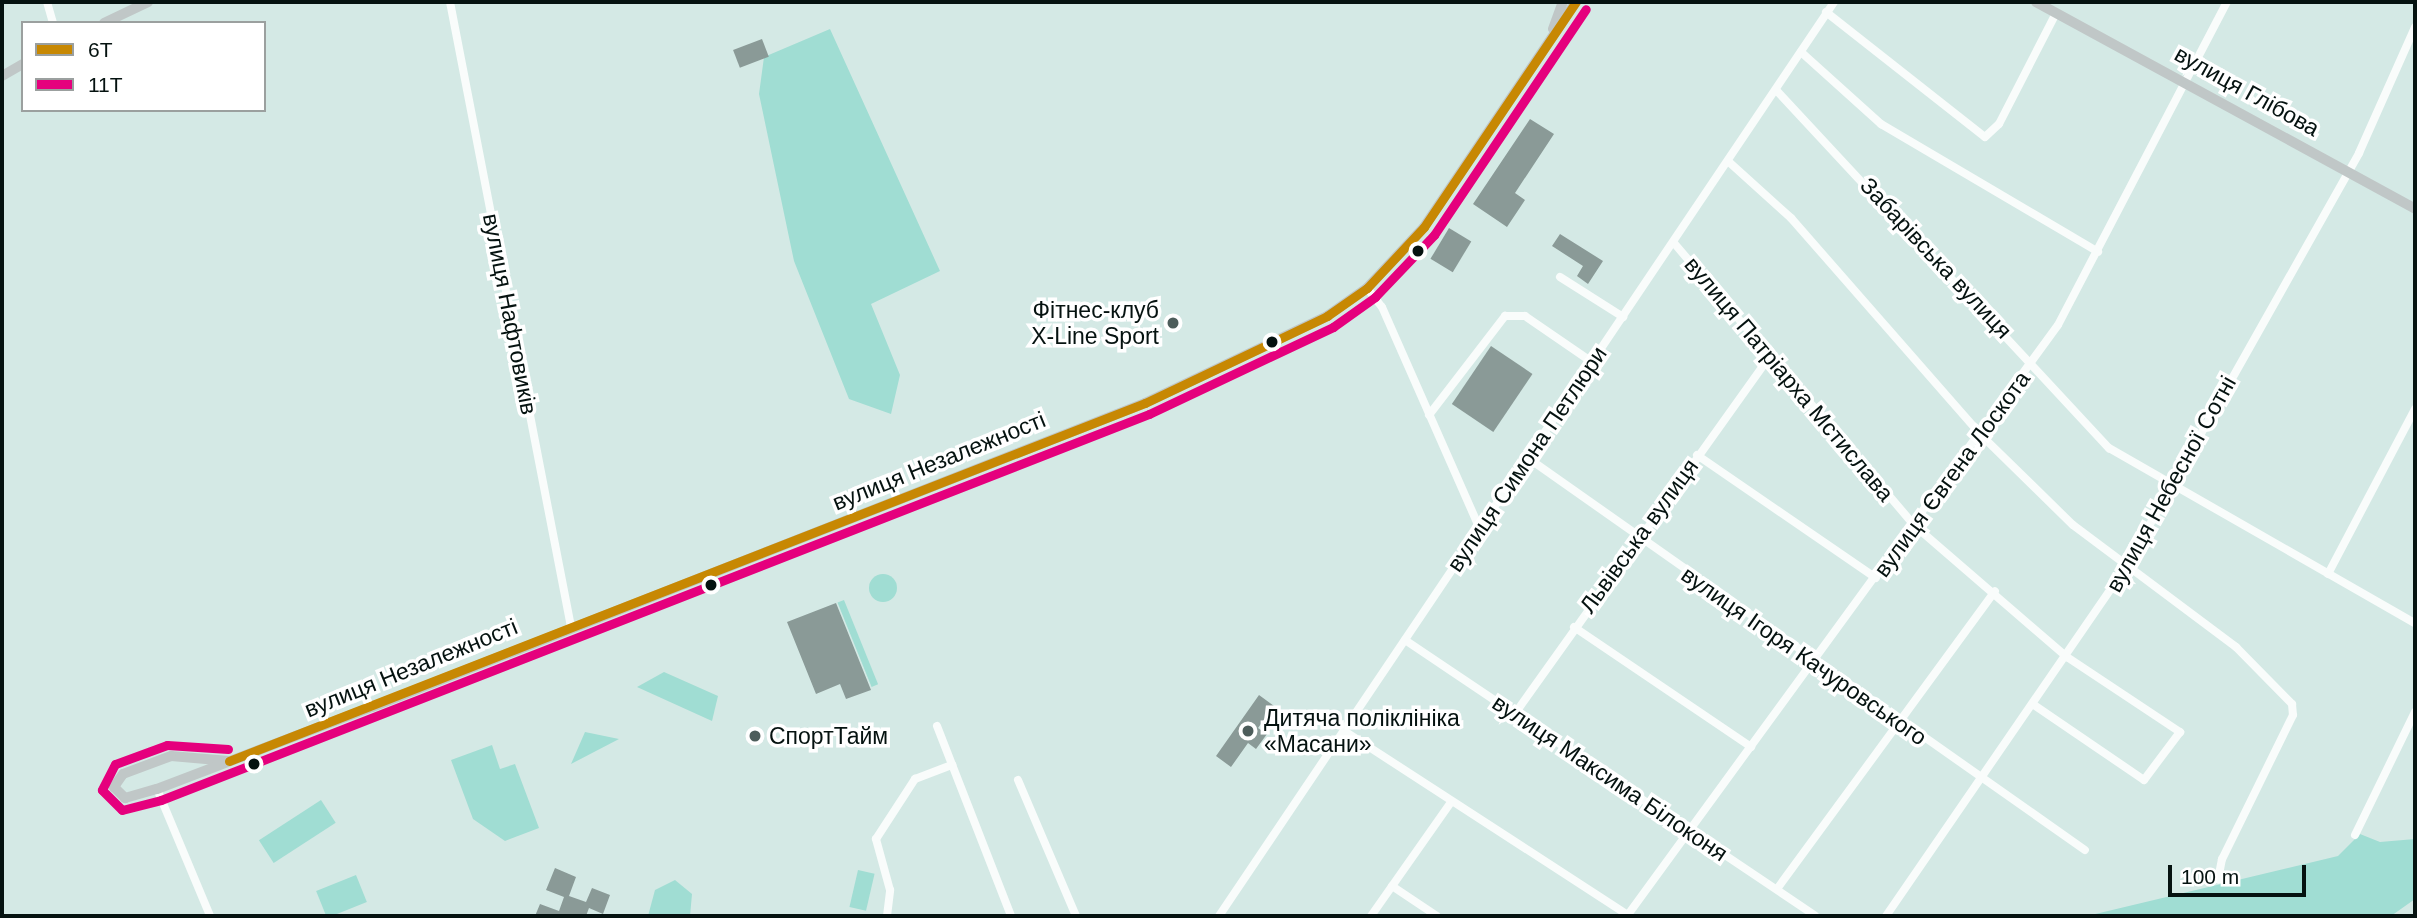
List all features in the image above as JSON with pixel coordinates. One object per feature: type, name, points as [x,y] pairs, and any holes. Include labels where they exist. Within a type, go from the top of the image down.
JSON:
[{"type":"street","points":[[47,2],[52,21]]},
{"type":"street","points":[[108,21],[148,2]]},
{"type":"street","name":"вулиця Нафтовиків","points":[[450,2],[571,627]]},
{"type":"street","name":"вулиця Незалежності","points":[[1549,41],[1563,2]]},
{"type":"street","name":"вулиця Незалежності","points":[[229,761],[171,756],[123,775],[114,787],[125,798],[157,789],[229,761],[571,627],[1145,403],[1327,316],[1367,288],[1424,227],[1576,2]]},
{"type":"street","name":"вулиця Симона Петлюри","points":[[1219,916],[1346,732],[1405,640],[1729,162],[1833,2]]},
{"type":"street","name":"вулиця Глібова","points":[[2036,2],[2186,81],[2415,209]]},
{"type":"street","name":"вулиця Євгена Лоскота","points":[[1628,916],[1688,831],[1983,436],[2034,361],[2098,252],[2227,2]]},
{"type":"street","points":[[1826,12],[1984,137],[1991,136],[2045,43],[2056,13]]},
{"type":"street","name":"вулиця Небесної Сотні","points":[[1886,916],[2067,657],[2127,565],[2347,170],[2415,27]]},
{"type":"street","points":[[1801,52],[1881,124],[2098,252]]},
{"type":"street","points":[[2,76],[21,65]]},
{"type":"street","name":"Забарівська вулиця","points":[[1777,90],[2034,361],[2109,447],[2171,486],[2415,623]]},
{"type":"street","points":[[1729,162],[1791,218],[1983,436],[2073,525],[2236,647],[2292,704],[2293,715],[2222,859],[2218,880]]},
{"type":"street","name":"вулиця Патріарха Мстислава","points":[[1674,243],[1768,360],[1915,526],[1995,591],[2067,657],[2180,732],[2144,780],[2034,705]]},
{"type":"street","points":[[1560,277],[1623,317]]},
{"type":"street","points":[[1367,288],[1429,415],[1480,529]]},
{"type":"street","points":[[1429,415],[1505,316],[1525,316],[1592,362]]},
{"type":"street","name":"Львівська вулиця","points":[[1514,715],[1635,539],[1768,360]]},
{"type":"street","points":[[2328,574],[2415,409]]},
{"type":"street","points":[[1697,455],[1876,579]]},
{"type":"street","name":"вулиця Ігоря Качуровського","points":[[1528,458],[1635,539],[2085,850]]},
{"type":"street","points":[[1777,889],[1995,591]]},
{"type":"street","points":[[1574,627],[1751,747]]},
{"type":"street","name":"вулиця Максима Білоконя","points":[[1405,640],[1815,916]]},
{"type":"street","points":[[2355,835],[2415,712]]},
{"type":"street","points":[[937,726],[1011,916]]},
{"type":"street","points":[[1346,732],[1628,916]]},
{"type":"street","points":[[887,916],[890,890],[876,839],[915,779],[952,765]]},
{"type":"street","points":[[1018,780],[1076,916]]},
{"type":"street","points":[[157,789],[210,916]]},
{"type":"street","points":[[1371,916],[1451,802]]},
{"type":"street","points":[[1392,886],[1437,916]]},
{"type":"green space","points":[[830,29],[940,271],[871,304],[900,375],[891,414],[849,399],[794,261],[759,94],[764,57]]},
{"type":"green space","points":[[883,574],[893,578],[897,588],[893,598],[883,602],[873,598],[869,588],[873,578]]},
{"type":"green space","points":[[844,600],[878,684],[872,687],[838,603]]},
{"type":"green space","points":[[664,672],[718,696],[712,721],[637,687]]},
{"type":"green space","points":[[585,732],[619,739],[571,764]]},
{"type":"green space","points":[[492,745],[500,769],[515,764],[539,828],[505,841],[473,819],[451,760]]},
{"type":"green space","points":[[321,800],[336,823],[274,863],[259,840]]},
{"type":"green space","points":[[2360,834],[2380,842],[2415,839],[2415,899],[2391,916],[2087,916],[2338,856]]},
{"type":"green space","points":[[858,870],[875,874],[866,911],[849,907]]},
{"type":"green space","points":[[356,875],[367,902],[326,916],[316,891]]},
{"type":"green space","points":[[675,880],[692,894],[690,916],[648,916],[655,890]]},
{"type":"building","points":[[762,39],[769,57],[740,68],[733,50]]},
{"type":"building","points":[[1530,119],[1554,134],[1515,193],[1525,200],[1507,227],[1473,204]]},
{"type":"building","points":[[1449,228],[1471,241],[1453,272],[1430,259]]},
{"type":"building","points":[[1560,234],[1603,261],[1588,284],[1577,276],[1583,266],[1552,246]]},
{"type":"building","points":[[1491,346],[1532,374],[1493,432],[1452,404]]},
{"type":"building","points":[[836,603],[871,690],[846,699],[840,684],[816,694],[787,622]]},
{"type":"building","name":"Дитяча поліклініка «Масани»","points":[[1259,695],[1274,706],[1258,728],[1267,734],[1256,749],[1248,743],[1231,767],[1216,756]]},
{"type":"building","points":[[555,868],[576,877],[569,896],[586,902],[592,888],[610,895],[603,914],[589,908],[586,916],[535,916],[540,904],[559,911],[564,897],[546,890]]},
{"type":"transit line","name":"6Т","points":[[229,761],[1145,403],[1327,316],[1367,288],[1424,227],[1576,2]]},
{"type":"transit line","name":"11Т","points":[[228,749],[167,745],[115,764],[102,790],[122,810],[161,800],[1149,414],[1333,327],[1375,297],[1434,235],[1586,9]]},
{"type":"place","name":"Фітнес-клуб X-Line Sport","points":[[1173,323]]},
{"type":"place","name":"Дитяча поліклініка «Масани»","points":[[1248,731]]},
{"type":"place","name":"СпортТайм","points":[[755,736]]}]
